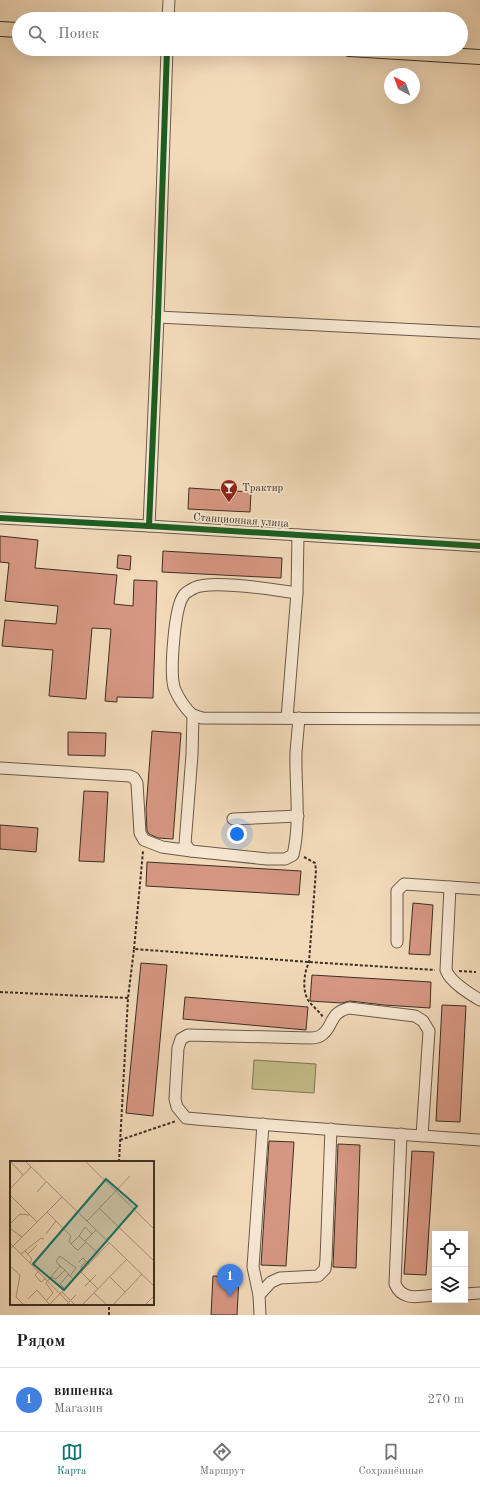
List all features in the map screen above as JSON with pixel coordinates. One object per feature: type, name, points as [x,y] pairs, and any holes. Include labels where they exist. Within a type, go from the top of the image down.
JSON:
[{"type":"main road","points":[[0,29],[12,30]]},
{"type":"main road","points":[[464,56],[480,57]]},
{"type":"street","points":[[168,12],[169,0]]},
{"type":"street","points":[[149,526],[167,56]]},
{"type":"street","points":[[158,317],[480,333]]},
{"type":"street","name":"Станционная улица","points":[[0,518],[480,546]]},
{"type":"street","points":[[287,718],[296,593],[298,535]]},
{"type":"street","points":[[296,593],[262,588],[210,584],[196,587],[184,594],[179,607],[174,634],[172,676],[175,689],[193,715],[202,718],[480,719]]},
{"type":"street","points":[[190,851],[185,844],[192,755],[193,715]]},
{"type":"street","points":[[0,768],[130,776],[134,778],[137,783],[140,832],[144,840],[162,847],[190,851],[267,859],[285,859],[293,855],[296,844],[298,816],[296,753],[299,718]]},
{"type":"street","points":[[233,819],[298,816]]},
{"type":"street","points":[[397,942],[397,891],[404,884],[480,889]]},
{"type":"street","points":[[450,887],[447,975],[470,994],[480,1000]]},
{"type":"street","points":[[422,1136],[429,1031],[423,1021],[415,1016],[349,1008],[342,1010],[335,1016],[323,1034],[310,1038],[294,1039],[188,1035],[181,1039],[178,1048],[175,1099],[177,1107],[186,1118],[422,1136],[480,1140]]},
{"type":"street","points":[[260,1315],[259,1294],[253,1267],[263,1124]]},
{"type":"street","points":[[259,1294],[272,1282],[280,1278],[318,1276],[325,1269],[331,1129]]},
{"type":"street","points":[[401,1134],[395,1284],[399,1292],[406,1297],[432,1295]]},
{"type":"street","points":[[468,1294],[480,1293]]},
{"type":"path","points":[[119,1161],[128,998],[144,840]]},
{"type":"path","points":[[293,855],[315,863],[316,870],[309,962],[306,970],[304,992],[308,999],[323,1016],[323,1034]]},
{"type":"path","points":[[134,949],[309,962],[476,972]]},
{"type":"path","points":[[0,992],[128,998]]},
{"type":"path","points":[[120,1140],[186,1118]]},
{"type":"path","points":[[109,1315],[110,1305]]},
{"type":"shaded area","points":[[254,1060],[316,1064],[314,1093],[252,1089]]},
{"type":"building","points":[[189,488],[251,492],[250,512],[188,509]]},
{"type":"building","points":[[0,536],[38,540],[35,568],[117,575],[114,604],[133,606],[134,580],[157,581],[153,698],[117,697],[117,702],[105,701],[111,629],[92,628],[86,699],[49,696],[53,650],[2,646],[5,620],[56,624],[58,606],[5,601],[9,563],[0,562]]},
{"type":"building","points":[[163,551],[282,558],[281,578],[162,572]]},
{"type":"building","points":[[118,555],[131,556],[130,570],[117,568]]},
{"type":"building","points":[[152,731],[181,733],[173,839],[158,838],[149,834],[147,831],[146,810]]},
{"type":"building","points":[[68,732],[106,733],[105,756],[68,755]]},
{"type":"building","points":[[84,791],[108,792],[104,862],[79,861]]},
{"type":"building","points":[[0,825],[38,828],[36,852],[0,849]]},
{"type":"building","points":[[147,862],[301,871],[299,895],[146,886]]},
{"type":"building","points":[[413,903],[433,905],[430,955],[409,954]]},
{"type":"building","points":[[141,963],[167,965],[153,1116],[126,1113]]},
{"type":"building","points":[[312,975],[431,982],[430,1008],[350,1001],[342,1003],[310,1001]]},
{"type":"building","points":[[185,997],[308,1007],[306,1030],[183,1019]]},
{"type":"building","points":[[442,1005],[466,1006],[460,1122],[436,1121]]},
{"type":"building","points":[[269,1141],[294,1142],[286,1266],[261,1265]]},
{"type":"building","points":[[338,1144],[360,1145],[356,1268],[333,1267]]},
{"type":"building","points":[[412,1151],[434,1152],[426,1275],[404,1274]]},
{"type":"building","points":[[213,1276],[239,1277],[237,1315],[211,1315]]},
{"type":"cycle path","points":[[149,526],[167,56]]},
{"type":"cycle path","points":[[0,518],[480,546]]},
{"type":"place","name":"Трактир","points":[[229,503]]},
{"type":"place","name":"вишенка","points":[[230,1297]]}]
